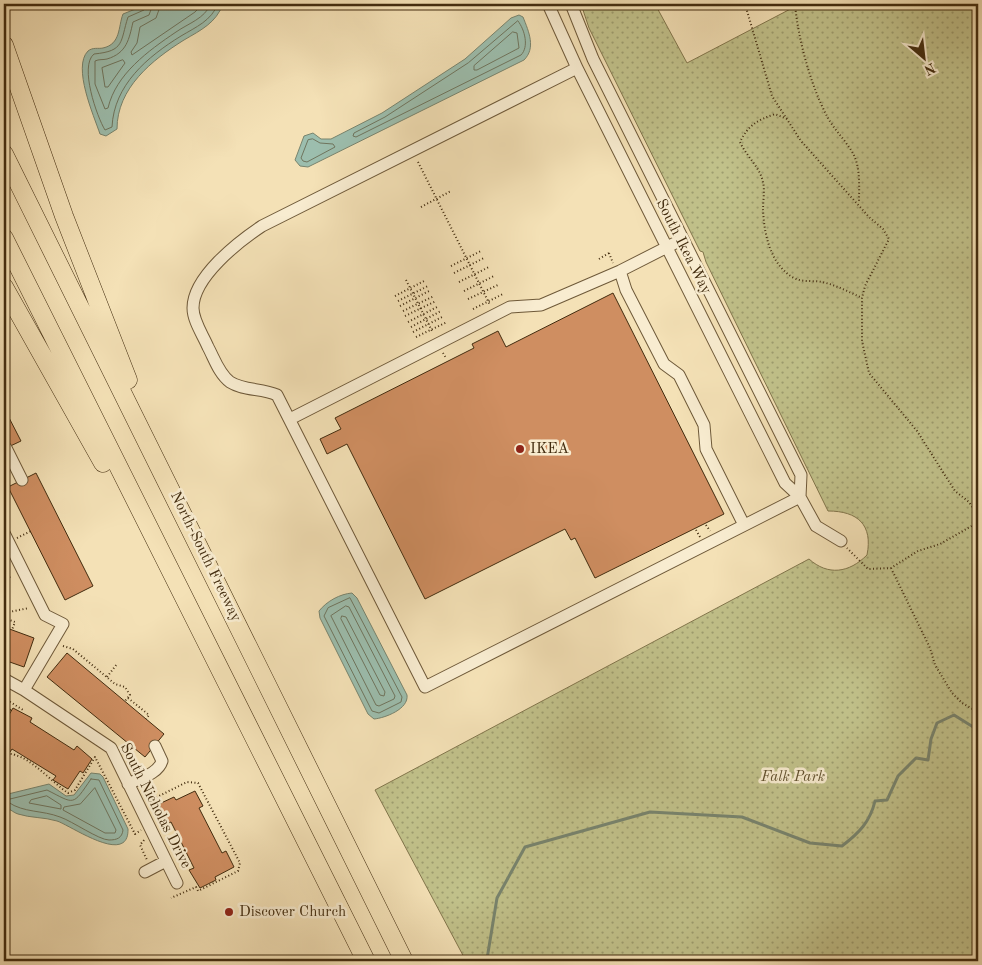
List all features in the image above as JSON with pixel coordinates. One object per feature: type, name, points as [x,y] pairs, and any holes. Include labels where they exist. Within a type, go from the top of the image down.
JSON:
[{"type":"highway","points":[[4,45],[64,216],[168,483]]},
{"type":"highway","name":"North-South Freeway","points":[[4,154],[404,961]]},
{"type":"highway","points":[[4,238],[366,961]]},
{"type":"highway","points":[[4,287],[203,638]]},
{"type":"street","name":"South Ikea Way","points":[[548,4],[577,68],[785,483],[800,497],[816,526],[841,541]]},
{"type":"street","name":"South Ikea Way","points":[[571,4],[593,59],[801,475],[800,497]]},
{"type":"street","points":[[577,68],[262,226],[237,243],[214,267],[194,296],[192,309],[200,330],[221,372],[228,381],[239,387],[268,390],[278,395],[425,687],[800,497]]},
{"type":"street","points":[[290,419],[510,308],[541,305],[620,271],[683,239]]},
{"type":"street","points":[[620,271],[626,290],[664,364],[679,375],[704,425],[706,449],[744,525]]},
{"type":"street","points":[[6,448],[9,466],[22,480]]},
{"type":"street","points":[[6,538],[45,615],[63,624],[24,690]]},
{"type":"street","name":"South Nicholas Drive","points":[[4,679],[107,744],[177,883]]},
{"type":"street","points":[[128,784],[160,766],[162,761],[154,746]]},
{"type":"street","points":[[148,870],[166,861]]},
{"type":"path","points":[[745,4],[772,96],[801,141],[869,217],[883,229],[889,239],[864,286],[862,298],[862,341],[869,373],[917,431],[955,491],[969,502],[978,514],[978,523],[940,544],[918,551],[891,568],[868,569],[841,541]]},
{"type":"path","points":[[795,4],[797,23],[816,91],[828,119],[852,152],[859,171],[859,204]]},
{"type":"path","points":[[788,119],[775,114],[762,119],[746,128],[740,142],[745,155],[756,167],[763,182],[764,222],[774,260],[792,277],[805,282],[820,282],[835,286],[862,298]]},
{"type":"path","points":[[418,162],[495,315]]},
{"type":"path","points":[[421,207],[451,192]]},
{"type":"path","points":[[451,266],[481,250]]},
{"type":"path","points":[[599,258],[611,252]]},
{"type":"path","points":[[454,273],[484,258]]},
{"type":"path","points":[[459,282],[489,267]]},
{"type":"path","points":[[464,291],[494,276]]},
{"type":"path","points":[[406,280],[446,358]]},
{"type":"path","points":[[395,296],[426,280]]},
{"type":"path","points":[[468,300],[498,285]]},
{"type":"path","points":[[398,301],[428,286]]},
{"type":"path","points":[[400,306],[431,290]]},
{"type":"path","points":[[473,309],[503,294]]},
{"type":"path","points":[[403,311],[434,296]]},
{"type":"path","points":[[405,316],[436,301]]},
{"type":"path","points":[[408,322],[439,306]]},
{"type":"path","points":[[410,327],[441,311]]},
{"type":"path","points":[[413,332],[444,316]]},
{"type":"path","points":[[416,337],[447,322]]},
{"type":"path","points":[[6,538],[31,531]]},
{"type":"path","points":[[4,568],[10,578]]},
{"type":"path","points":[[891,568],[930,648],[936,665],[952,693],[962,703],[978,712]]},
{"type":"path","points":[[12,630],[15,622],[5,619],[9,612],[30,608],[34,610]]},
{"type":"path","points":[[59,644],[73,649],[115,684],[125,687],[129,692],[128,698],[125,701]]},
{"type":"path","points":[[107,677],[117,664]]},
{"type":"path","points":[[4,698],[24,709]]},
{"type":"path","points":[[128,698],[148,715],[146,719]]},
{"type":"path","points":[[4,706],[12,711]]},
{"type":"path","points":[[4,752],[14,754],[48,776],[52,783],[68,793],[75,790],[95,757],[135,834],[142,830],[144,839],[140,846],[148,870]]},
{"type":"path","points":[[153,800],[187,782],[198,783],[240,863],[238,871],[198,891],[196,887],[171,898]]},
{"type":"path","points":[[149,794],[160,816]]},
{"type":"green space","name":"Falk Park","points":[[581,4],[655,4],[687,63],[800,4],[978,4],[978,961],[466,961],[375,790],[809,559],[824,568],[838,570],[853,566],[867,555],[868,535],[861,522],[848,514],[828,511],[706,262],[703,252],[700,251],[589,28]]},
{"type":"water","points":[[148,4],[223,4],[212,21],[160,57],[138,77],[123,101],[117,129],[106,136],[100,134],[83,80],[82,68],[84,58],[88,51],[103,48],[113,43],[118,34],[123,14]]},
{"type":"water","points":[[519,15],[523,17],[531,45],[528,55],[524,60],[308,167],[300,166],[295,160],[304,136],[313,133],[321,139],[331,139],[382,113],[465,59],[511,18]]},
{"type":"water","points":[[352,593],[357,598],[407,695],[404,705],[395,712],[374,719],[368,714],[320,618],[319,611],[326,604],[338,596]]},
{"type":"water","points":[[91,773],[100,774],[103,777],[128,829],[126,840],[119,844],[98,841],[57,821],[23,815],[4,808],[4,795],[49,784],[66,796],[74,795]]},
{"type":"building","name":"IKEA","points":[[613,293],[724,514],[595,578],[575,538],[571,540],[565,529],[425,599],[347,444],[327,454],[320,439],[341,429],[335,418],[474,348],[472,344],[498,331],[506,347]]},
{"type":"building","points":[[4,408],[21,441],[4,449]]},
{"type":"building","points":[[36,473],[93,586],[65,600],[8,487]]},
{"type":"building","points":[[4,627],[34,638],[24,667],[4,660]]},
{"type":"building","points":[[67,653],[164,734],[145,757],[47,677]]},
{"type":"building","points":[[13,708],[32,718],[30,722],[74,750],[77,746],[92,759],[83,773],[80,771],[68,789],[53,780],[56,776],[12,749],[10,752],[4,748],[4,731],[7,725],[4,723]]},
{"type":"building","points":[[195,791],[203,806],[199,808],[222,853],[226,851],[234,867],[215,877],[216,880],[200,888],[189,870],[194,868],[171,822],[166,824],[159,804],[174,797],[176,800]]},
{"type":"waterway","points":[[483,961],[487,959],[497,898],[525,847],[650,812],[742,817],[810,843],[842,846],[867,821],[875,801],[887,800],[898,776],[916,758],[928,760],[931,739],[937,723],[954,715],[978,730]]},
{"type":"place","name":"IKEA","points":[[520,449]]},
{"type":"place","name":"Discover Church","points":[[229,912]]}]
